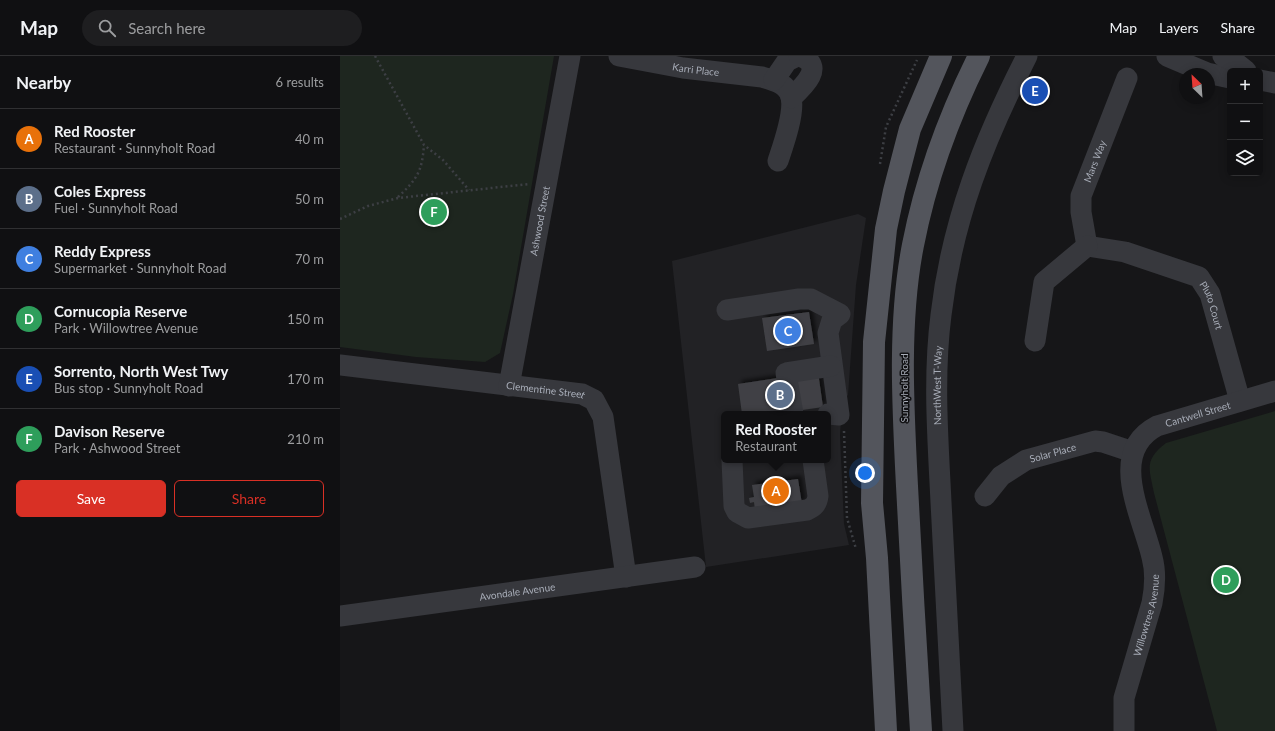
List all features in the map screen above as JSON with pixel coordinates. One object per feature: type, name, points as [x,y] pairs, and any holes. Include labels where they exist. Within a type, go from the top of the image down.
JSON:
[{"type":"main road","points":[[886,731],[877,558],[872,503],[874,342],[886,229],[894,191],[910,129],[941,56]]},
{"type":"main road","name":"Sunnyholt Road","points":[[921,731],[904,435],[904,319],[913,246],[924,194],[948,125],[979,56]]},
{"type":"street","name":"Ashwood Street","points":[[509,386],[570,56]]},
{"type":"street","name":"Karri Place","points":[[619,56],[683,68],[762,77],[774,80]]},
{"type":"street","points":[[778,162],[786,138],[791,98],[803,87],[812,74],[809,62],[798,56],[787,61],[774,80],[783,86],[791,98]]},
{"type":"street","name":"NorthWest T-Way","points":[[953,731],[937,418],[938,346],[941,314],[955,237],[980,156],[997,115],[1027,56]]},
{"type":"street","points":[[1223,56],[1235,62],[1242,68]]},
{"type":"street","points":[[1175,58],[1207,73],[1227,77]]},
{"type":"street","name":"Mars Way","points":[[1087,246],[1081,212],[1081,196],[1127,78]]},
{"type":"street","points":[[1263,81],[1275,83]]},
{"type":"street","points":[[1035,341],[1044,282],[1087,246]]},
{"type":"street","name":"Pluto Court","points":[[1087,246],[1125,252],[1199,277],[1210,294],[1240,401]]},
{"type":"street","points":[[727,310],[799,299],[811,299],[820,302],[840,314],[832,320],[828,333],[831,366],[839,414],[831,414]]},
{"type":"street","name":"Clementine Street","points":[[340,365],[582,394],[590,397],[598,404],[603,417],[626,577]]},
{"type":"street","points":[[792,411],[786,372],[831,366]]},
{"type":"street","name":"Cantwell Street","points":[[1133,452],[1141,437],[1157,426],[1275,391]]},
{"type":"street","name":"Solar Place","points":[[985,496],[1004,473],[1026,460],[1095,441],[1103,442],[1133,452]]},
{"type":"street","name":"Willowtree Avenue","points":[[1124,731],[1124,698],[1152,603],[1154,587],[1152,558],[1131,479],[1130,467],[1133,452]]},
{"type":"street","points":[[732,463],[734,506],[737,512],[748,518],[806,510],[813,507],[817,502],[818,496],[813,463]]},
{"type":"street","name":"Avondale Avenue","points":[[340,616],[695,567]]},
{"type":"path","points":[[375,56],[424,145],[443,160],[469,190]]},
{"type":"path","points":[[398,198],[413,183],[422,165],[424,145]]},
{"type":"path","points":[[340,220],[368,206],[398,198],[469,190],[546,184]]},
{"type":"path","points":[[844,429],[847,518],[857,554]]},
{"type":"shaded area","points":[[340,56],[554,56],[513,294],[500,353],[485,362],[416,357],[340,347]]},
{"type":"shaded area","points":[[858,214],[866,218],[856,285],[848,395],[842,402],[840,435],[844,524],[849,545],[706,567],[672,261]]},
{"type":"shaded area","points":[[1275,411],[1275,731],[1217,731],[1154,493],[1150,465],[1154,454],[1166,443]]},
{"type":"building","points":[[809,312],[814,344],[767,351],[762,318]]},
{"type":"building","points":[[818,372],[823,407],[796,411],[742,411],[738,384]]},
{"type":"building","points":[[798,479],[802,504],[755,510],[754,502],[750,503],[749,498],[754,497],[752,485]]},
{"type":"place","name":"Sorrento, North West Twy","points":[[1035,91]]},
{"type":"place","name":"Davison Reserve","points":[[434,212]]},
{"type":"place","name":"Reddy Express","points":[[788,331]]},
{"type":"place","name":"Coles Express","points":[[780,395]]},
{"type":"place","name":"Red Rooster","points":[[776,491]]},
{"type":"place","name":"Cornucopia Reserve","points":[[1226,580]]}]
